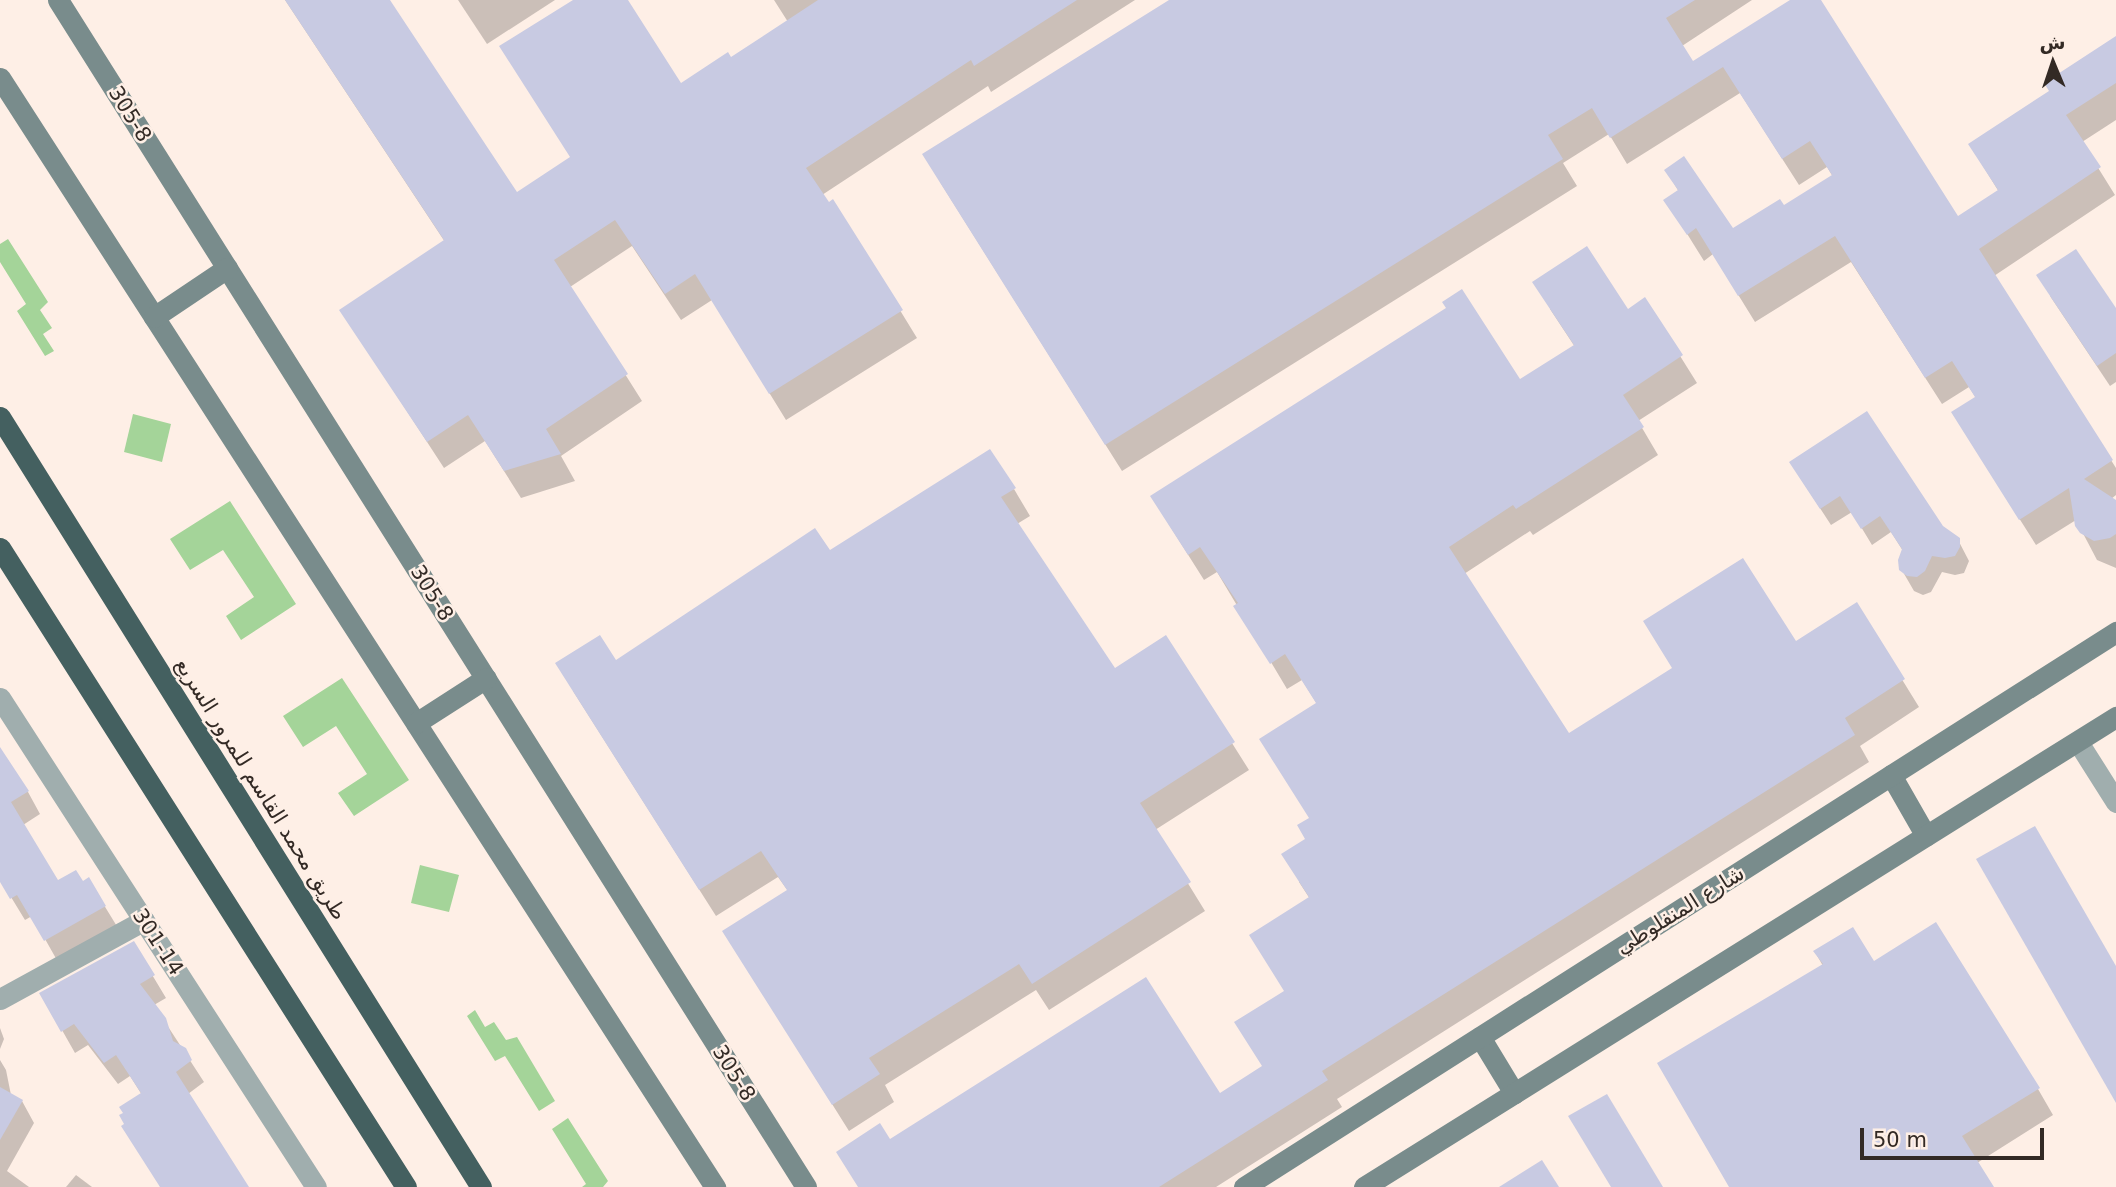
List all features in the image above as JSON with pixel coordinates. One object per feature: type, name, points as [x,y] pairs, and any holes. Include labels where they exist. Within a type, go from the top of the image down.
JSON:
[{"type":"highway","name":"طريق محمد القاسم للمرور السريع","points":[[0,417],[481,1187]]},
{"type":"highway","points":[[0,548],[406,1187]]},
{"type":"street","name":"305-8","points":[[58,0],[806,1187]]},
{"type":"street","points":[[0,78],[715,1187]]},
{"type":"street","points":[[154,317],[227,268]]},
{"type":"street","name":"شارع المنفلوطي","points":[[1244,1187],[2116,632]]},
{"type":"street","points":[[416,723],[486,678]]},
{"type":"street","name":"301-14","points":[[0,698],[316,1187]]},
{"type":"street","points":[[1364,1187],[2116,717]]},
{"type":"street","points":[[2078,742],[2116,802]]},
{"type":"street","points":[[1891,775],[1926,836]]},
{"type":"street","points":[[0,999],[144,920]]},
{"type":"street","points":[[1480,1037],[1514,1093]]},
{"type":"green space","points":[[8,239],[48,302],[40,310],[52,328],[43,334],[54,351],[45,356],[17,311],[26,304],[0,262],[0,244]]},
{"type":"green space","points":[[133,414],[171,424],[162,462],[124,452]]},
{"type":"green space","points":[[230,501],[296,604],[241,640],[226,616],[254,597],[223,550],[190,570],[170,539]]},
{"type":"green space","points":[[342,678],[409,780],[354,816],[338,793],[367,774],[336,726],[303,747],[283,716]]},
{"type":"green space","points":[[420,865],[459,875],[449,912],[411,903]]},
{"type":"green space","points":[[475,1010],[485,1027],[494,1022],[506,1040],[517,1037],[555,1101],[539,1111],[505,1056],[495,1061],[467,1016]]},
{"type":"green space","points":[[568,1118],[608,1181],[603,1187],[582,1187],[586,1184],[552,1129]]},
{"type":"building","points":[[285,0],[390,0],[517,192],[570,157],[499,46],[573,0],[628,0],[681,83],[728,52],[731,57],[818,0],[1077,0],[974,66],[971,60],[806,168],[829,202],[833,199],[903,310],[769,394],[695,274],[665,294],[615,220],[554,260],[628,374],[546,429],[561,454],[504,471],[468,415],[427,442],[339,310],[444,240]]},
{"type":"building","points":[[1169,0],[1695,0],[1666,18],[1693,61],[1790,0],[1821,0],[1958,216],[1998,190],[1968,144],[2049,91],[2044,83],[2116,36],[2116,83],[2066,115],[2101,167],[1979,249],[2113,460],[2084,479],[2116,500],[2116,534],[2094,541],[2080,533],[2075,526],[2069,488],[2019,520],[1951,412],[1975,397],[1952,361],[1925,378],[1835,236],[1738,296],[1696,228],[1687,235],[1663,200],[1678,190],[1664,170],[1684,156],[1733,228],[1780,199],[1784,205],[1832,175],[1810,141],[1782,159],[1723,67],[1610,138],[1592,108],[1548,135],[1563,159],[1105,445],[922,154]]},
{"type":"building","points":[[1587,246],[1628,309],[1645,297],[1683,355],[1623,395],[1644,427],[1516,509],[1513,505],[1449,547],[1569,733],[1672,668],[1643,621],[1743,558],[1796,641],[1857,602],[1905,679],[1845,718],[1855,735],[1322,1071],[1328,1080],[1159,1187],[858,1187],[836,1152],[880,1123],[890,1139],[1146,977],[1220,1093],[1262,1066],[1234,1022],[1284,991],[1249,935],[1309,897],[1281,854],[1305,839],[1297,825],[1309,818],[1259,739],[1316,703],[1285,654],[1270,664],[1233,606],[1238,603],[1200,547],[1188,555],[1150,496],[1446,308],[1442,302],[1462,289],[1520,379],[1574,345],[1532,282]]},
{"type":"building","points":[[2076,249],[2116,308],[2116,353],[2097,366],[2036,275]]},
{"type":"building","points":[[1867,411],[1943,526],[1960,538],[1960,547],[1955,556],[1932,556],[1925,571],[1917,577],[1907,576],[1899,570],[1898,560],[1902,549],[1880,516],[1861,529],[1840,496],[1820,509],[1789,462]]},
{"type":"building","points":[[990,449],[1016,488],[1001,497],[1115,668],[1166,635],[1235,742],[1140,803],[1191,882],[1032,984],[1019,964],[869,1058],[880,1074],[832,1105],[722,931],[787,890],[761,851],[699,890],[555,663],[600,635],[616,660],[815,528],[830,550]]},
{"type":"building","points":[[0,747],[29,791],[11,802],[58,880],[76,870],[83,881],[89,877],[106,906],[44,941],[17,895],[10,899],[0,882]]},
{"type":"building","points":[[2035,826],[2116,966],[2116,1103],[1976,859]]},
{"type":"building","points":[[1936,922],[2040,1088],[1962,1136],[1994,1187],[1729,1187],[1657,1063],[1823,964],[1813,951],[1853,927],[1874,961]]},
{"type":"building","points":[[134,941],[155,975],[140,984],[166,1018],[173,1041],[186,1048],[192,1060],[176,1072],[249,1187],[160,1187],[121,1126],[124,1124],[119,1115],[123,1113],[119,1107],[141,1093],[116,1055],[104,1063],[74,1024],[61,1032],[39,993]]},
{"type":"building","points":[[0,1087],[23,1100],[0,1140]]},
{"type":"building","points":[[1607,1094],[1663,1187],[1611,1187],[1568,1116]]},
{"type":"building","points":[[1542,1160],[1559,1187],[1499,1187]]}]
